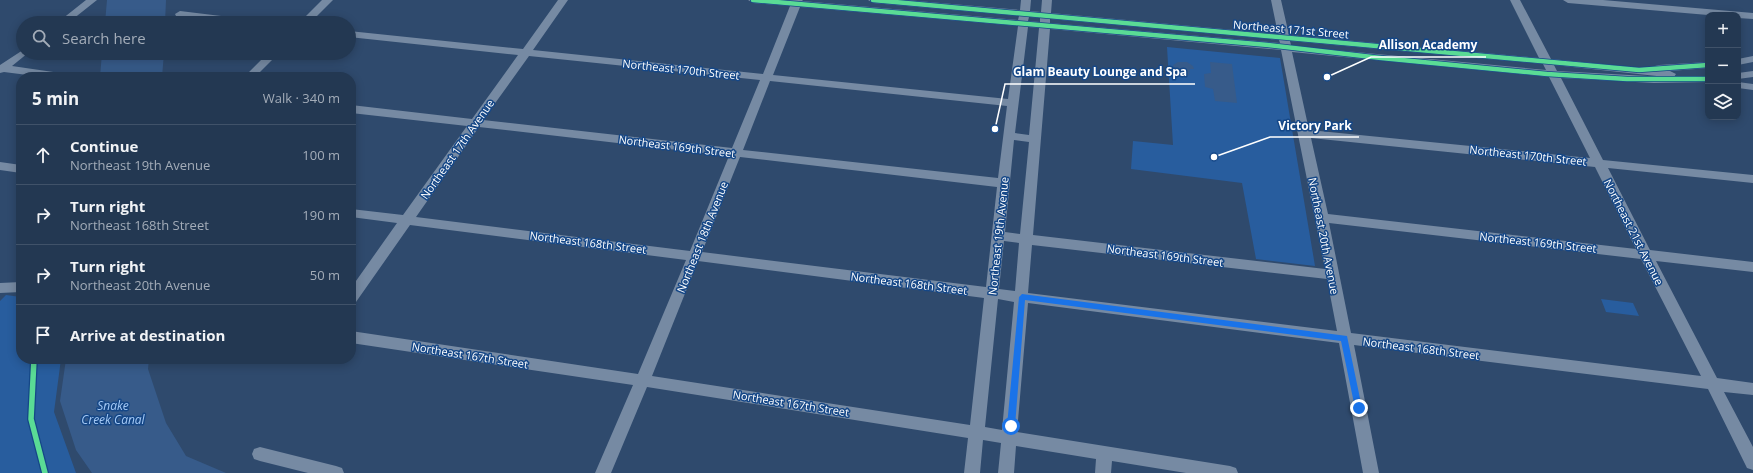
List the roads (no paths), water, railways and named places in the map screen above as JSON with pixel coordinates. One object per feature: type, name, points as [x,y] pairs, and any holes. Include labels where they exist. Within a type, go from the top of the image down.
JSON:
[{"type":"street","points":[[71,16],[92,0]]},
{"type":"street","points":[[311,16],[328,0]]},
{"type":"street","name":"Northeast 17th Avenue","points":[[356,291],[563,0]]},
{"type":"street","name":"Northeast 171st Street","points":[[753,0],[853,4],[1045,20],[1285,43],[1620,80],[1705,81]]},
{"type":"street","name":"Northeast 171st Street","points":[[873,0],[945,12]]},
{"type":"street","name":"Northeast 19th Avenue","points":[[1006,473],[1035,139],[1031,46],[1023,19],[1026,0]]},
{"type":"street","name":"Northeast 19th Avenue","points":[[972,473],[1012,102],[1031,46],[1045,20],[1047,0]]},
{"type":"street","name":"Northeast 20th Avenue","points":[[1276,0],[1322,218],[1371,473]]},
{"type":"street","name":"Northeast 21st Avenue","points":[[1515,0],[1555,74],[1598,163],[1753,463]]},
{"type":"street","points":[[1568,0],[1750,16]]},
{"type":"street","name":"Northeast 18th Avenue","points":[[603,473],[643,382],[797,2]]},
{"type":"street","points":[[180,14],[196,16]]},
{"type":"street","name":"Northeast 170th Street","points":[[356,35],[1012,102]]},
{"type":"street","name":"Northeast 171st Street","points":[[1285,43],[1639,70],[1705,81]]},
{"type":"street","points":[[1,69],[16,58]]},
{"type":"street","points":[[254,72],[267,60]]},
{"type":"street","points":[[1741,75],[1753,73],[1745,61]]},
{"type":"street","name":"Northeast 171st Street","points":[[1639,70],[1705,65]]},
{"type":"street","points":[[1,69],[26,72]]},
{"type":"street","points":[[1741,86],[1753,88]]},
{"type":"street","points":[[1741,88],[1753,88]]},
{"type":"street","name":"Northeast 169th Street","points":[[356,110],[1003,183]]},
{"type":"street","name":"Northeast 170th Street","points":[[1303,133],[1753,179]]},
{"type":"street","points":[[1009,136],[1035,139]]},
{"type":"street","points":[[0,166],[16,168]]},
{"type":"street","name":"Northeast 168th Street","points":[[356,214],[1753,389]]},
{"type":"street","name":"Northeast 169th Street","points":[[1322,218],[1753,267]]},
{"type":"street","name":"Northeast 169th Street","points":[[998,236],[1332,275]]},
{"type":"street","points":[[0,288],[16,288]]},
{"type":"street","name":"Northeast 167th Street","points":[[356,338],[643,382],[735,394],[1230,473]]},
{"type":"street","points":[[1103,473],[1104,453]]},
{"type":"street","points":[[260,454],[336,473]]},
{"type":"water","points":[[107,0],[166,0],[165,16],[106,16]]},
{"type":"water","points":[[101,60],[163,60],[162,72],[100,72]]},
{"type":"water","points":[[1178,62],[1187,62],[1193,66],[1194,69],[1190,69],[1189,75],[1187,76],[1175,72],[1173,65]]},
{"type":"water","points":[[1210,62],[1232,64],[1237,103],[1215,101],[1213,89],[1205,87],[1204,74],[1211,73]]},
{"type":"water","name":"Snake Creek Canal","points":[[65,364],[148,364],[148,369],[166,423],[186,456],[226,473],[92,473],[76,450],[60,401]]},
{"type":"place","name":"Allison Academy","points":[[1327,77]]},
{"type":"place","name":"Glam Beauty Lounge and Spa","points":[[995,129]]},
{"type":"place","name":"Victory Park","points":[[1214,157]]}]
